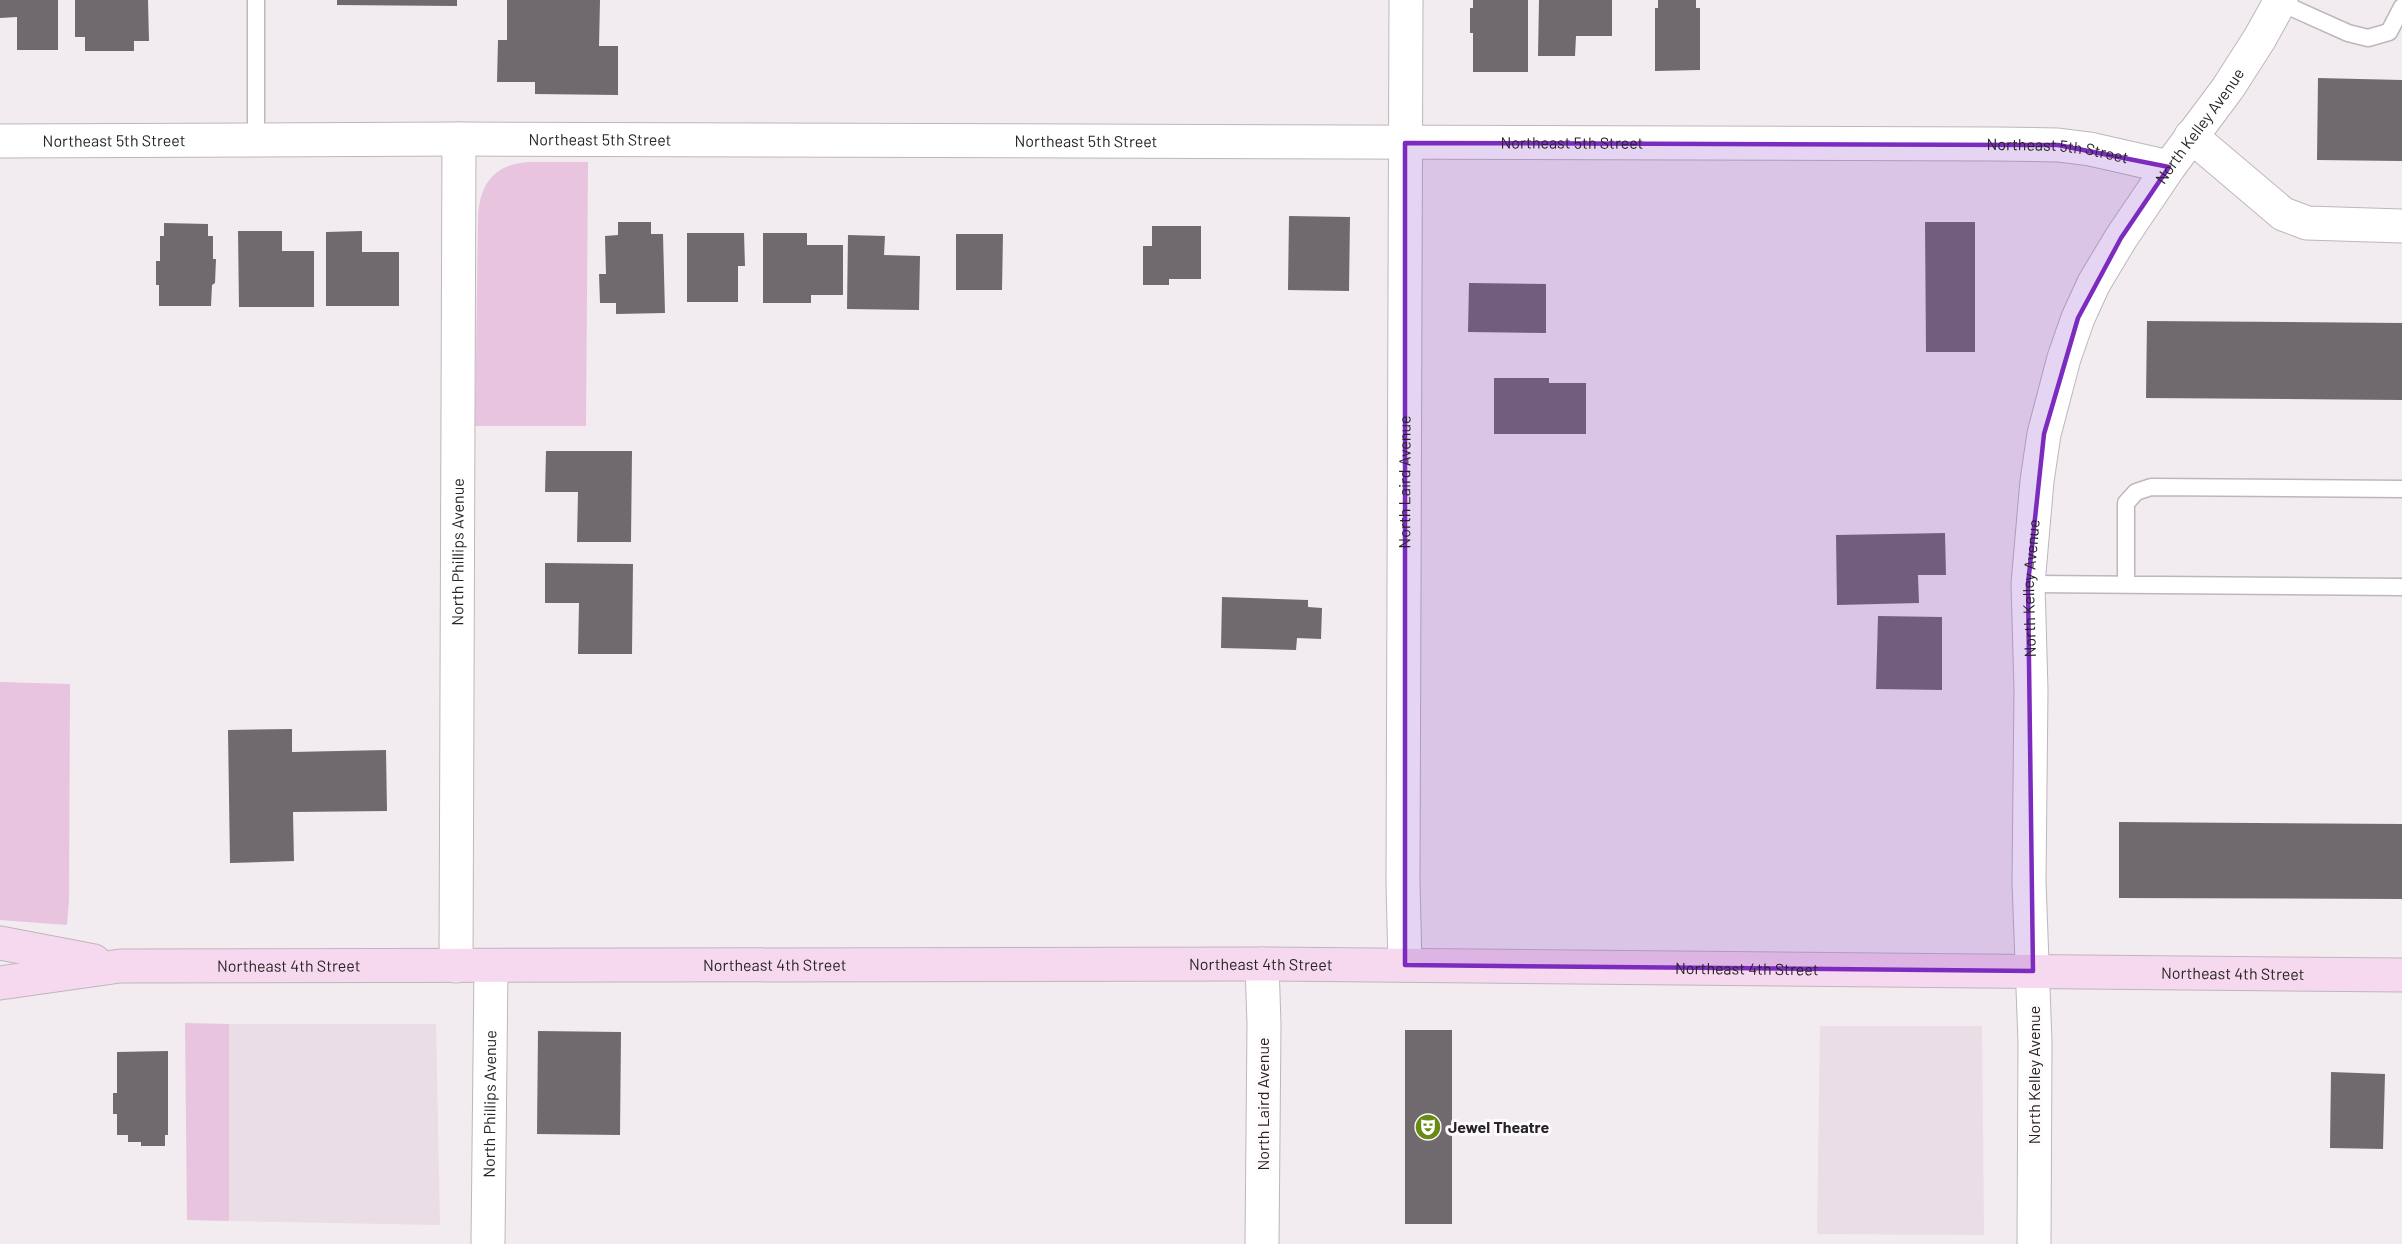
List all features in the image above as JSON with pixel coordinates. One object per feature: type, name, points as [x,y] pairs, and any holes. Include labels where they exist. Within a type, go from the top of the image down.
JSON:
[{"type":"main road","name":"Northeast 4th Street","points":[[0,943],[120,966]]},
{"type":"main road","name":"Northeast 4th Street","points":[[0,982],[120,966],[1262,964],[2402,975]]},
{"type":"street","name":"North Laird Avenue","points":[[1405,965],[1403,882],[1406,0]]},
{"type":"street","name":"North Kelley Avenue","points":[[2034,1244],[2033,970],[2029,882],[2031,690],[2028,584],[2037,481],[2044,434],[2064,358],[2078,318],[2094,283],[2169,167],[2228,88],[2260,38],[2280,1]]},
{"type":"street","points":[[2191,136],[2283,214],[2307,223],[2402,226]]},
{"type":"street","name":"Northeast 5th Street","points":[[0,141],[459,139],[2058,145],[2091,149],[2169,167]]},
{"type":"street","name":"North Phillips Avenue","points":[[456,966],[459,139]]},
{"type":"street","name":"North Laird Avenue","points":[[1262,964],[1264,1024],[1262,1244]]},
{"type":"street","name":"North Phillips Avenue","points":[[488,1244],[491,966]]},
{"type":"lane","points":[[256,0],[256,140]]},
{"type":"lane","points":[[2280,1],[2348,33],[2368,38],[2389,32],[2402,7]]},
{"type":"lane","points":[[2126,584],[2126,503],[2136,492],[2151,487],[2402,489]]},
{"type":"lane","points":[[2028,584],[2402,587]]},
{"type":"highlighted area","points":[[1405,143],[2058,145],[2169,167],[2121,238],[2078,318],[2044,434],[2028,584],[2033,971],[1405,965]]},
{"type":"shaded area","points":[[528,162],[588,162],[586,426],[475,426],[478,219],[481,196],[490,179],[497,172],[506,167]]},
{"type":"shaded area","points":[[0,682],[70,684],[67,925],[0,920]]},
{"type":"shaded area","points":[[185,1023],[229,1024],[229,1221],[187,1220]]},
{"type":"shaded area","points":[[229,1024],[436,1024],[440,1225],[229,1221]]},
{"type":"shaded area","points":[[1820,1026],[1982,1026],[1984,1235],[1817,1234]]},
{"type":"building","points":[[0,0],[58,0],[58,50],[17,50],[17,17],[0,18]]},
{"type":"building","points":[[75,0],[148,0],[149,41],[134,41],[134,51],[85,51],[85,37],[75,37]]},
{"type":"building","points":[[337,0],[457,0],[457,6],[337,5]]},
{"type":"building","points":[[507,0],[600,0],[599,46],[618,46],[618,95],[535,94],[535,82],[497,82],[498,40],[507,40]]},
{"type":"building","points":[[1473,0],[1528,0],[1528,72],[1473,72],[1473,33],[1470,33],[1470,8],[1473,8]]},
{"type":"building","points":[[1539,0],[1612,0],[1612,36],[1576,36],[1575,56],[1538,56]]},
{"type":"building","points":[[1658,0],[1696,0],[1696,8],[1700,8],[1700,70],[1655,71],[1655,8],[1658,8]]},
{"type":"building","points":[[2318,78],[2402,80],[2402,161],[2317,160]]},
{"type":"building","points":[[1289,216],[1350,217],[1349,291],[1288,290]]},
{"type":"building","points":[[618,222],[651,222],[651,234],[663,234],[665,313],[616,314],[616,303],[600,303],[599,274],[606,274],[605,236],[618,235]]},
{"type":"building","points":[[1925,222],[1975,222],[1975,352],[1926,352]]},
{"type":"building","points":[[164,223],[208,224],[208,236],[213,236],[213,259],[216,259],[211,306],[159,306],[156,261],[160,261],[160,236],[164,236]]},
{"type":"building","points":[[1152,226],[1201,226],[1201,279],[1169,279],[1169,285],[1143,285],[1143,246],[1152,246]]},
{"type":"building","points":[[238,231],[282,231],[282,251],[314,251],[314,307],[239,307]]},
{"type":"building","points":[[362,231],[362,252],[399,252],[399,306],[326,306],[326,232]]},
{"type":"building","points":[[687,233],[744,233],[745,266],[738,266],[738,302],[687,302]]},
{"type":"building","points":[[763,233],[807,233],[807,245],[843,245],[843,295],[811,295],[811,303],[763,303]]},
{"type":"building","points":[[956,234],[1003,234],[1002,290],[956,290]]},
{"type":"building","points":[[848,235],[885,236],[884,255],[920,256],[919,310],[847,309]]},
{"type":"building","points":[[1469,283],[1546,284],[1546,333],[1468,332]]},
{"type":"building","points":[[2147,321],[2402,323],[2402,400],[2146,398]]},
{"type":"building","points":[[1494,378],[1549,378],[1549,383],[1586,383],[1586,434],[1494,434]]},
{"type":"building","points":[[546,451],[632,451],[631,542],[577,542],[578,492],[545,492]]},
{"type":"building","points":[[1945,533],[1946,575],[1918,575],[1919,603],[1837,605],[1836,535]]},
{"type":"building","points":[[545,563],[633,564],[632,654],[578,654],[579,603],[545,603]]},
{"type":"building","points":[[1222,597],[1308,600],[1308,607],[1322,608],[1321,639],[1297,638],[1296,650],[1221,648]]},
{"type":"building","points":[[1878,616],[1942,617],[1942,690],[1876,689]]},
{"type":"building","points":[[292,729],[292,752],[386,750],[387,811],[293,812],[294,861],[230,863],[228,730]]},
{"type":"building","points":[[2119,822],[2402,824],[2402,899],[2119,898]]},
{"type":"building","name":"Jewel Theatre","points":[[1405,1030],[1452,1030],[1452,1224],[1405,1224]]},
{"type":"building","points":[[538,1031],[621,1032],[620,1135],[537,1134]]},
{"type":"building","points":[[168,1051],[168,1135],[165,1135],[165,1146],[141,1146],[141,1142],[128,1142],[128,1135],[117,1135],[117,1114],[113,1114],[113,1093],[117,1093],[117,1052]]},
{"type":"building","points":[[2331,1072],[2385,1074],[2383,1149],[2330,1148]]},
{"type":"place","name":"Jewel Theatre","points":[[1428,1127]]}]
